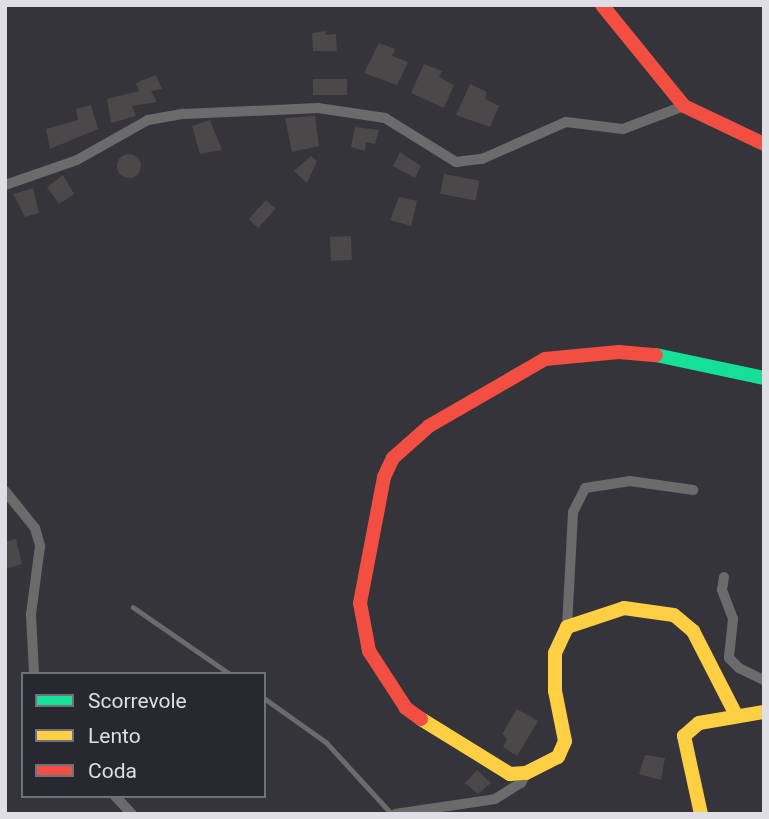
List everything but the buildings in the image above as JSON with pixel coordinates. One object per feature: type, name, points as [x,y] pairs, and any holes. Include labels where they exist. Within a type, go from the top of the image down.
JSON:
[{"type":"street","points":[[604,6],[684,106],[764,144]]},
{"type":"street","points":[[5,185],[77,160],[148,120],[183,114],[318,108],[384,118],[456,162],[482,159],[566,122],[623,129],[684,106]]},
{"type":"street","points":[[693,490],[630,481],[585,488],[573,512],[566,627],[555,653],[555,691],[565,741],[558,757],[526,773],[510,774],[446,738],[406,708],[369,651],[360,603],[384,478],[393,458],[429,426],[545,359],[619,352],[673,356],[764,378]]},
{"type":"street","points":[[5,491],[35,528],[40,546],[31,614],[34,672]]},
{"type":"street","points":[[724,576],[722,590],[733,619],[729,658],[739,668],[764,680]]},
{"type":"street","points":[[566,627],[624,608],[674,615],[693,631],[736,715]]},
{"type":"street","points":[[701,814],[684,736],[699,723],[764,712]]},
{"type":"street","points":[[394,814],[495,799],[521,783],[526,773]]},
{"type":"street","points":[[117,798],[132,814]]},
{"type":"lane","points":[[133,607],[227,672]]},
{"type":"lane","points":[[266,699],[326,742],[394,814]]},
{"type":"traffic: fast","points":[[656,355],[764,378]]},
{"type":"traffic: slow","points":[[421,719],[510,774],[526,773],[558,757],[565,741],[555,691],[555,653],[567,627],[624,608],[674,615],[693,631],[736,715]]},
{"type":"traffic: slow","points":[[701,814],[684,736],[699,723],[764,712]]},
{"type":"traffic: jam","points":[[602,5],[684,106],[764,144]]},
{"type":"traffic: jam","points":[[421,719],[406,708],[369,651],[360,603],[384,477],[393,458],[429,426],[545,359],[619,352],[656,355]]}]
